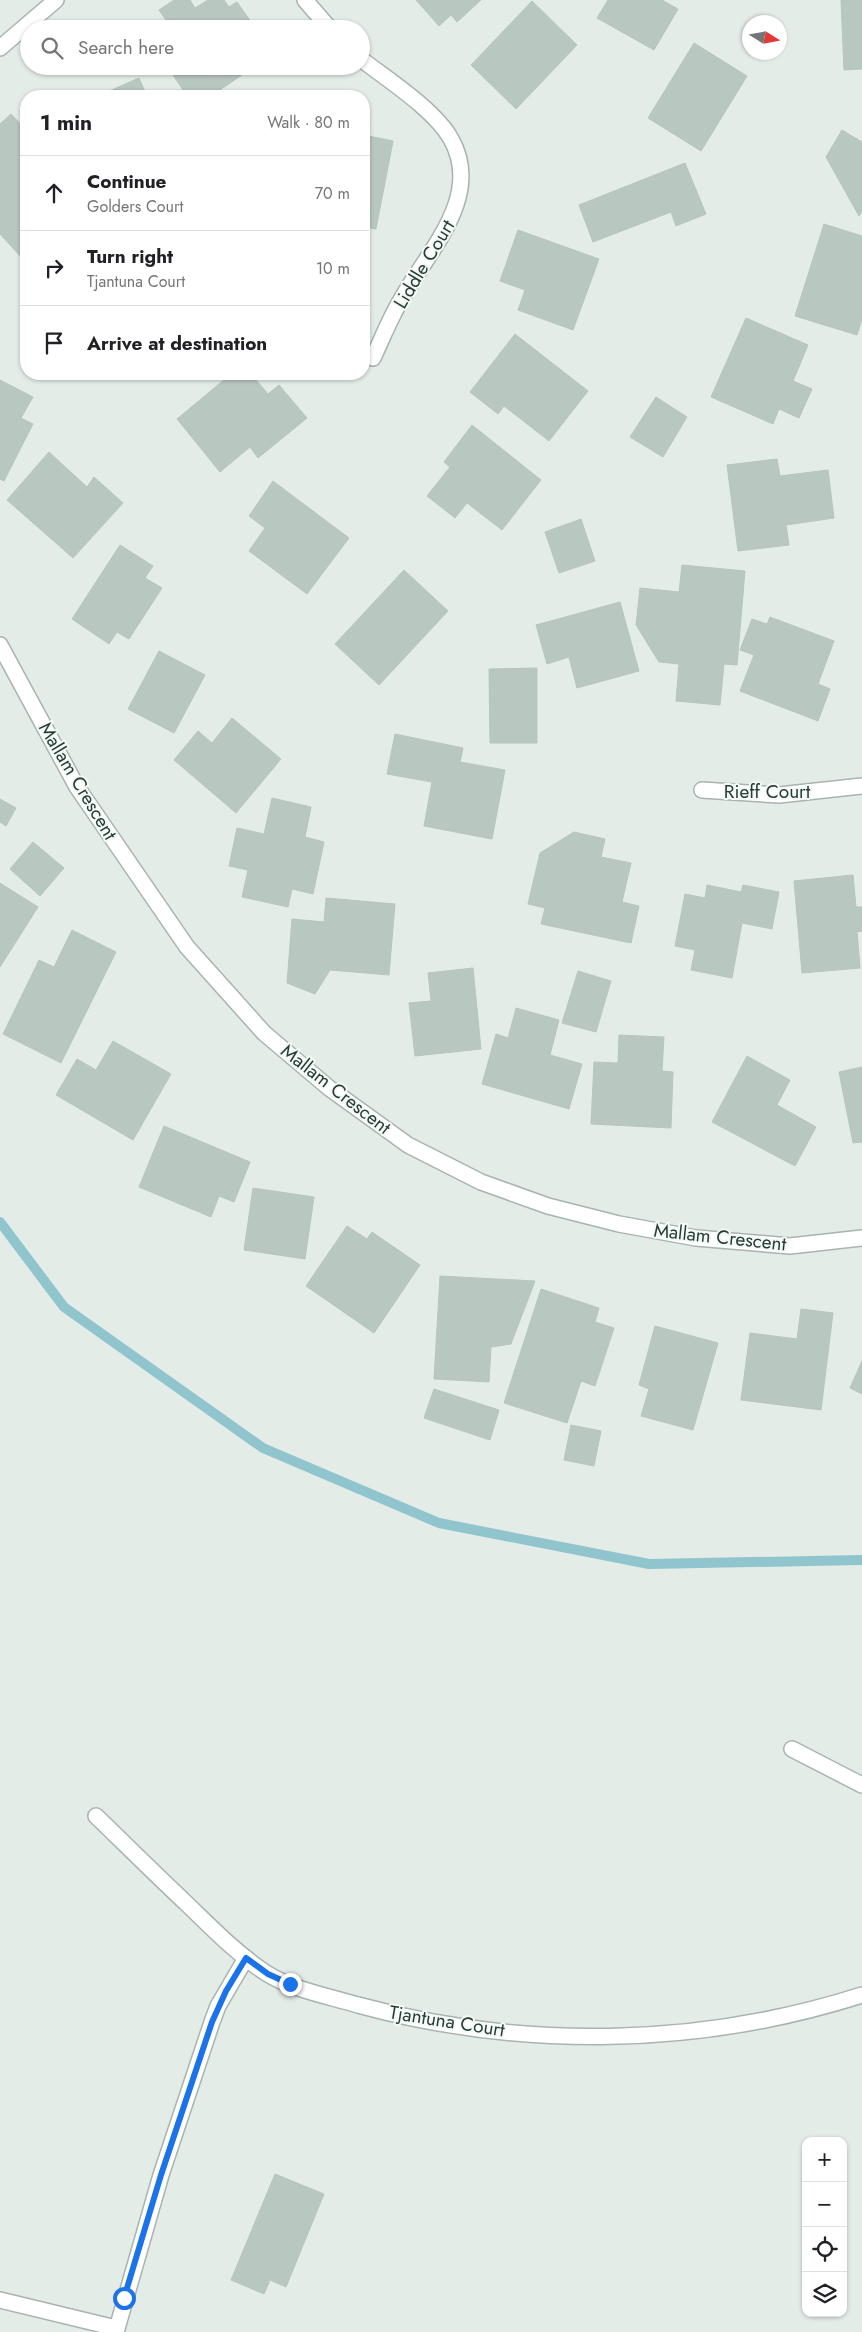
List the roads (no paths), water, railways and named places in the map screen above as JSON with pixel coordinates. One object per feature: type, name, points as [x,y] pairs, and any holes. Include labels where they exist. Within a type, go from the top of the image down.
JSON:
[{"type":"street","points":[[33,20],[56,0]]},
{"type":"street","points":[[305,0],[322,20]]},
{"type":"street","points":[[0,48],[20,31]]},
{"type":"street","name":"Liddle Court","points":[[370,66],[434,117],[452,139],[460,162],[460,190],[452,218],[400,300],[374,358]]},
{"type":"street","name":"Mallam Crescent","points":[[0,644],[77,787],[187,947],[264,1033],[329,1088],[408,1145],[481,1182],[548,1206],[619,1224],[696,1238],[790,1246],[862,1238]]},
{"type":"street","name":"Rieff Court","points":[[702,790],[779,795],[862,786]]},
{"type":"street","points":[[792,1749],[862,1785]]},
{"type":"street","name":"Tjantuna Court","points":[[96,1816],[198,1915],[246,1958],[268,1974],[290,1984],[382,2011],[490,2029],[588,2038],[653,2034],[758,2022],[824,2008],[862,1995]]},
{"type":"street","points":[[0,2300],[116,2330],[161,2175],[212,2022],[226,1991],[246,1958]]},
{"type":"waterway","points":[[0,1222],[64,1307],[263,1448],[439,1523],[649,1564],[862,1560]]}]
